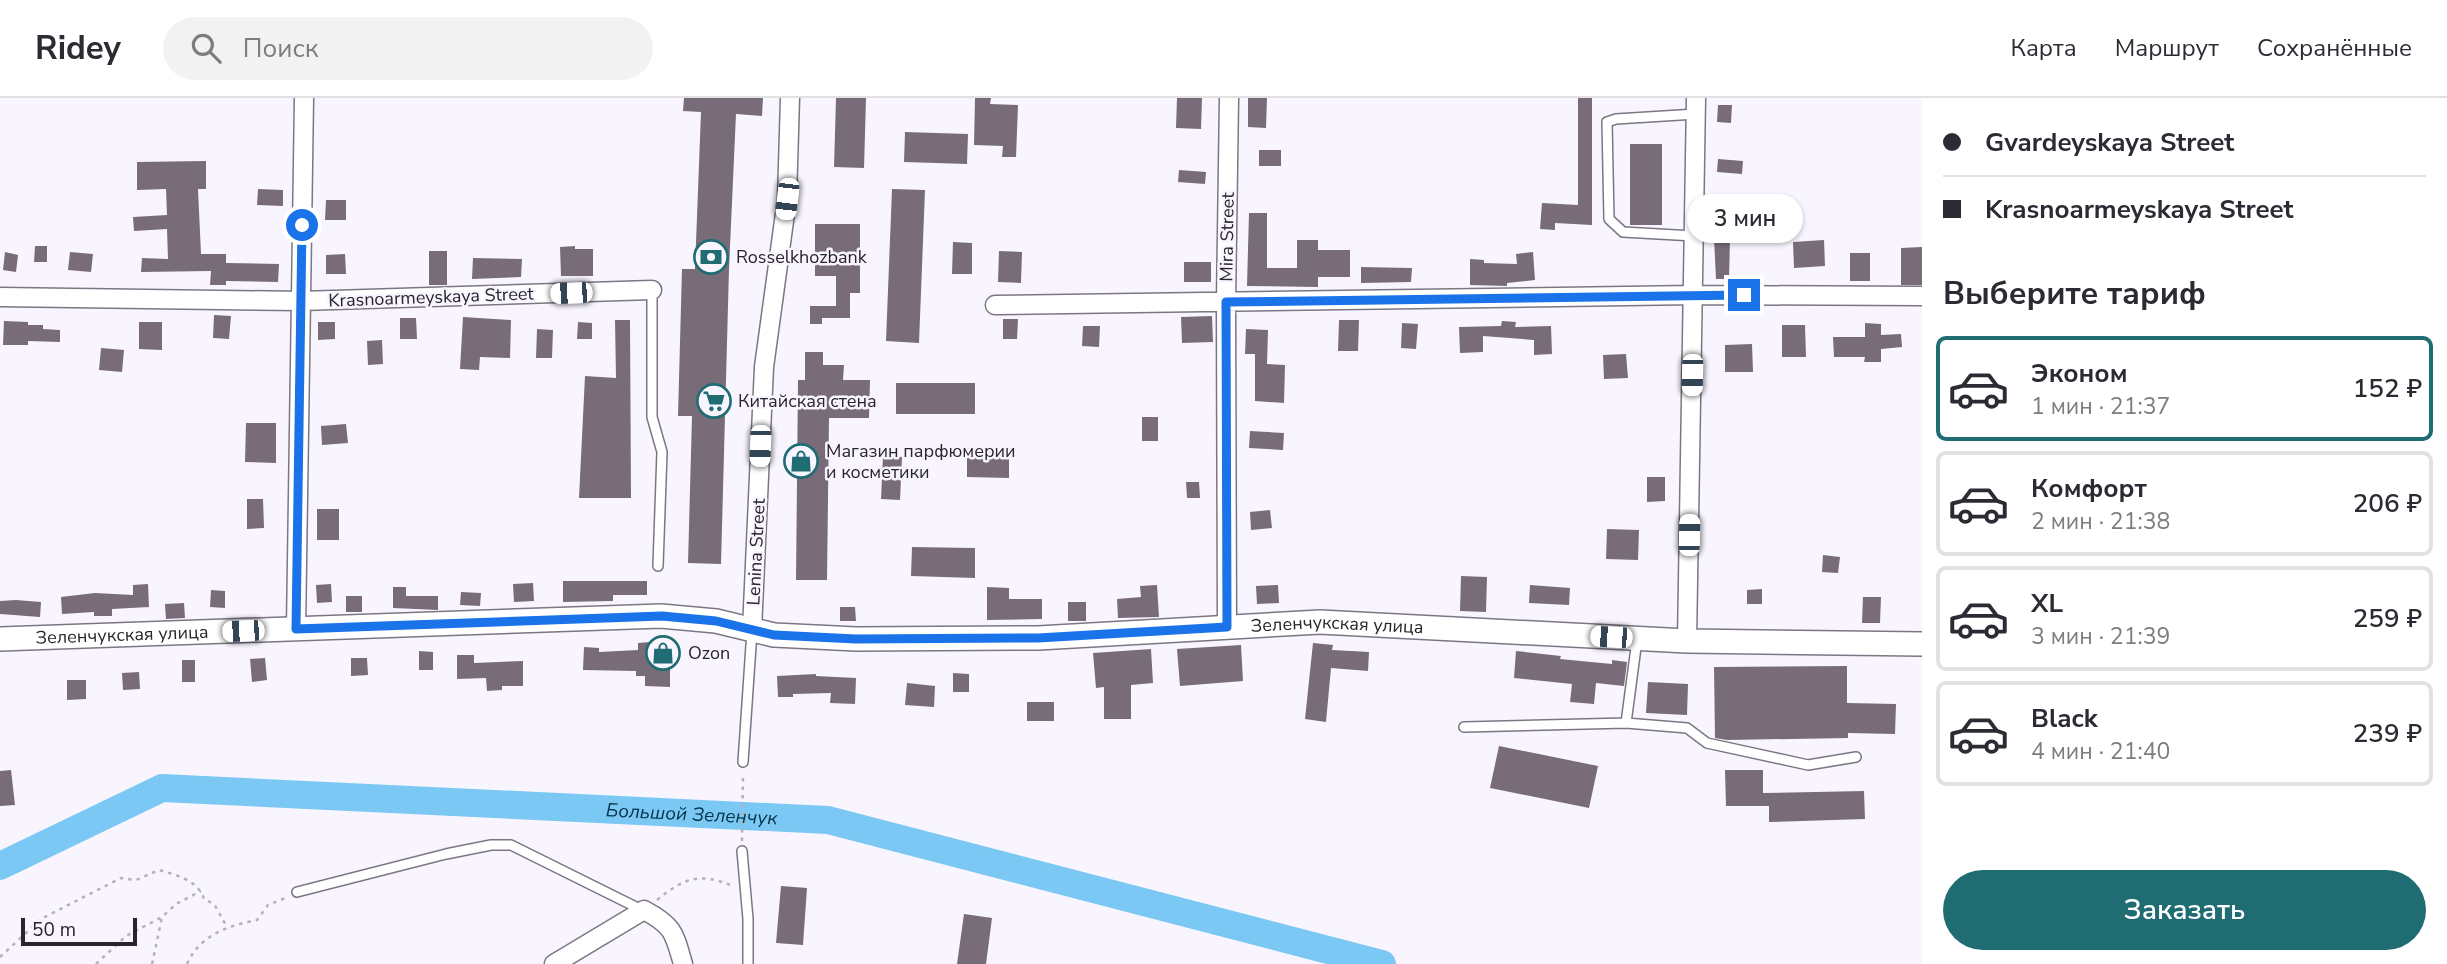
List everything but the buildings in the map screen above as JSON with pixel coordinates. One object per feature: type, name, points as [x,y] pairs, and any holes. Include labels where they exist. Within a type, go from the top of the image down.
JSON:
[{"type":"street","points":[[296,629],[304,98]]},
{"type":"street","name":"Lenina Street","points":[[752,629],[764,367],[787,199],[790,98]]},
{"type":"street","name":"Mira Street","points":[[1227,627],[1226,302],[1229,98]]},
{"type":"street","points":[[1687,641],[1696,106]]},
{"type":"street","name":"Krasnoarmeyskaya Street","points":[[0,297],[301,301],[652,290]]},
{"type":"street","points":[[995,304],[1694,295],[1922,296]]},
{"type":"street","name":"Зеленчукская улица","points":[[0,639],[662,616],[716,621],[774,635],[869,639],[1038,638],[1320,622],[1687,641],[1922,644]]},
{"type":"street","points":[[554,964],[644,911],[663,920],[674,934],[682,964]]},
{"type":"lane","points":[[1694,236],[1623,232],[1609,219],[1607,121],[1696,106]]},
{"type":"lane","points":[[652,290],[652,417],[662,453],[658,566]]},
{"type":"lane","points":[[743,762],[752,629]]},
{"type":"lane","points":[[1626,723],[1637,638]]},
{"type":"lane","points":[[1464,727],[1626,723],[1687,728],[1707,743],[1808,765],[1856,757]]},
{"type":"lane","points":[[297,892],[457,852],[491,845],[511,845],[644,911]]},
{"type":"lane","points":[[742,851],[748,964]]},
{"type":"path","points":[[742,851],[743,762]]},
{"type":"path","points":[[0,957],[41,919],[121,878],[136,880],[159,870],[184,877],[201,891],[204,899],[214,904],[227,927]]},
{"type":"path","points":[[644,911],[677,883],[692,878],[715,878],[746,891]]},
{"type":"path","points":[[96,964],[126,936],[162,917],[176,904],[201,891]]},
{"type":"path","points":[[187,964],[197,944],[227,927],[257,920],[268,905],[297,892]]},
{"type":"path","points":[[152,964],[162,917]]},
{"type":"waterway","name":"Большой Зеленчук","points":[[0,866],[162,788],[828,820],[1382,964]]},
{"type":"place","name":"Rosselkhozbank","points":[[711,257]]},
{"type":"place","name":"Китайская стена","points":[[714,401]]},
{"type":"place","name":"Магазин парфюмерии и косметики","points":[[801,461]]},
{"type":"place","name":"Ozon","points":[[663,653]]},
{"type":"route","points":[[302,225],[296,629],[662,616],[716,621],[774,635],[856,639],[1038,638],[1227,627],[1226,302],[1744,295]]}]
